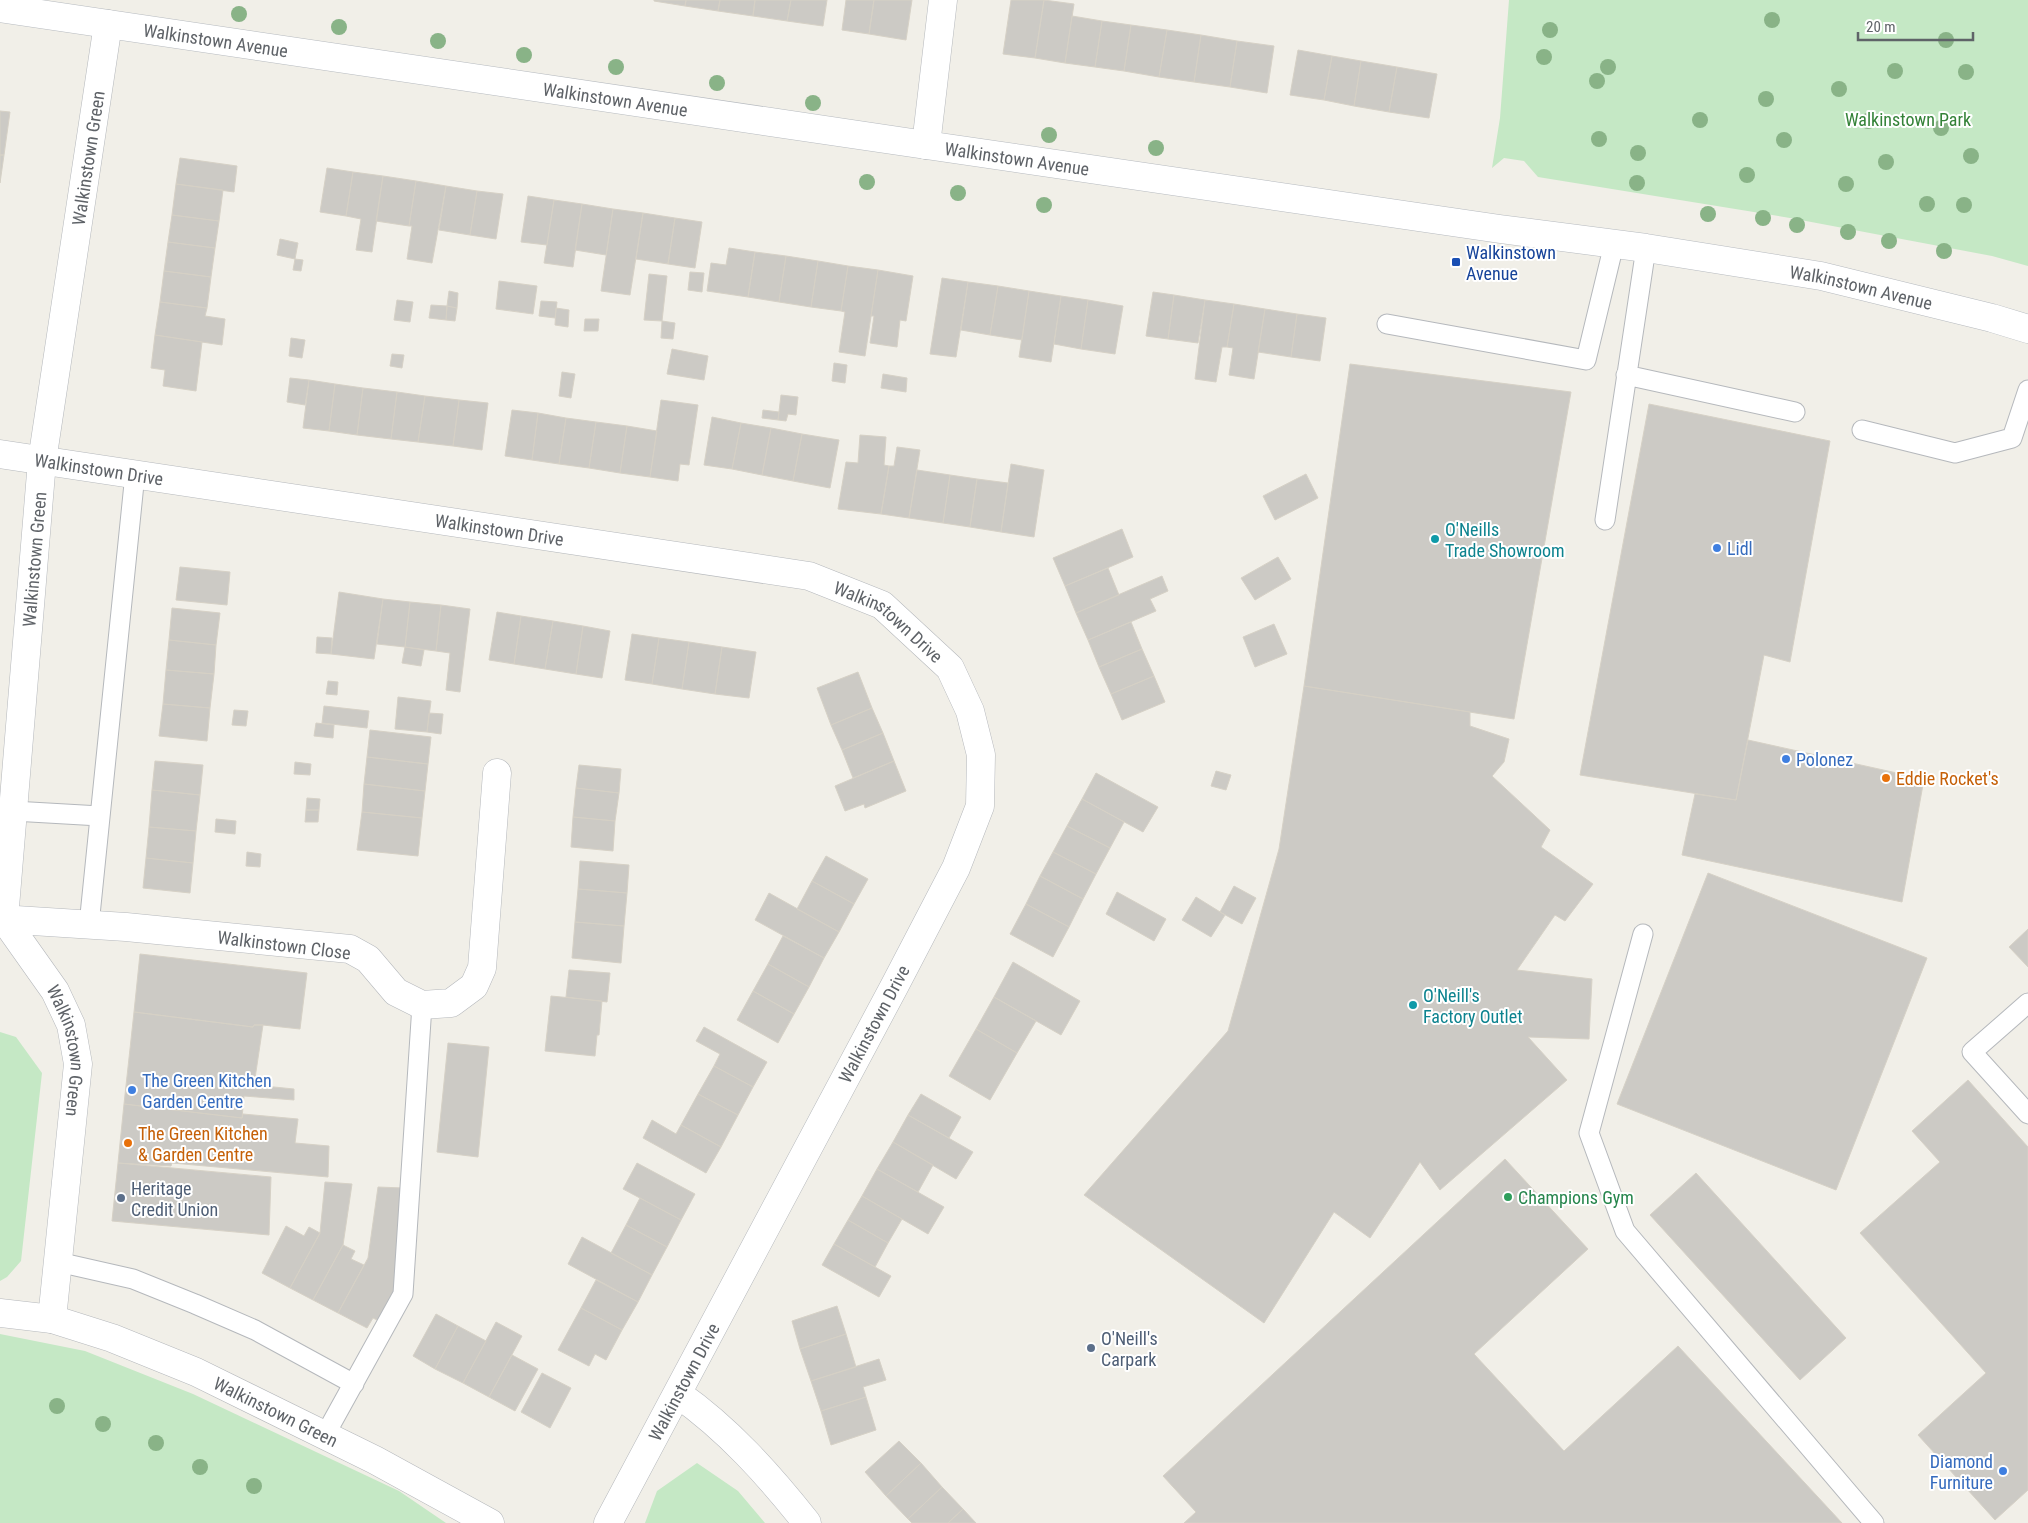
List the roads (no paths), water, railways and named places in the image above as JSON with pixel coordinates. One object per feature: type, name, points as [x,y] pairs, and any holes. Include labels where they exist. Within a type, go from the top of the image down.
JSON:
[{"type":"street","points":[[926,146],[944,0]]},
{"type":"street","name":"Walkinstown Avenue","points":[[0,8],[926,146],[1646,248],[1821,276],[1992,318],[2028,329]]},
{"type":"street","name":"Walkinstown Green","points":[[52,1319],[78,1064],[71,1025],[55,991],[1,920],[14,811],[42,461],[108,24]]},
{"type":"street","name":"Walkinstown Drive","points":[[0,454],[809,576],[882,606],[950,668],[970,711],[981,755],[980,806],[951,877],[608,1523]]},
{"type":"street","points":[[422,1005],[451,1003],[474,986],[482,968],[497,773]]},
{"type":"street","name":"Walkinstown Close","points":[[1,920],[126,927],[350,949],[368,960],[396,992],[422,1005]]},
{"type":"street","name":"Walkinstown Green","points":[[0,1313],[52,1319],[112,1338],[196,1372],[325,1435],[490,1523]]},
{"type":"street","points":[[678,1394],[698,1408],[754,1460],[807,1523]]},
{"type":"lane","points":[[1387,324],[1586,360],[1614,244]]},
{"type":"lane","points":[[1605,520],[1646,248]]},
{"type":"lane","points":[[1626,375],[1795,412]]},
{"type":"lane","points":[[1862,430],[1955,453],[2012,438],[2028,390]]},
{"type":"lane","points":[[89,925],[135,474]]},
{"type":"lane","points":[[14,811],[100,816]]},
{"type":"lane","points":[[1643,934],[1589,1133],[1626,1231],[1874,1523]]},
{"type":"lane","points":[[2028,1003],[1972,1052],[2028,1114]]},
{"type":"lane","points":[[325,1435],[403,1294],[422,1005]]},
{"type":"lane","points":[[58,1262],[133,1278],[255,1330],[354,1384]]},
{"type":"place","name":"Walkinstown Avenue","points":[[1456,262]]},
{"type":"place","name":"O'Neills Trade Showroom","points":[[1435,539]]},
{"type":"place","name":"Lidl","points":[[1717,548]]},
{"type":"place","name":"Polonez","points":[[1786,759]]},
{"type":"place","name":"Eddie Rocket's","points":[[1886,778]]},
{"type":"place","name":"O'Neill's Factory Outlet","points":[[1413,1005]]},
{"type":"place","name":"The Green Kitchen Garden Centre","points":[[132,1090]]},
{"type":"place","name":"The Green Kitchen & Garden Centre","points":[[128,1143]]},
{"type":"place","name":"Champions Gym","points":[[1508,1197]]},
{"type":"place","name":"Heritage Credit Union","points":[[121,1198]]},
{"type":"place","name":"O'Neill's Carpark","points":[[1091,1348]]},
{"type":"place","name":"Diamond Furniture","points":[[2003,1471]]},
{"type":"park label","name":"Walkinstown Park","points":[[1908,119]]}]
